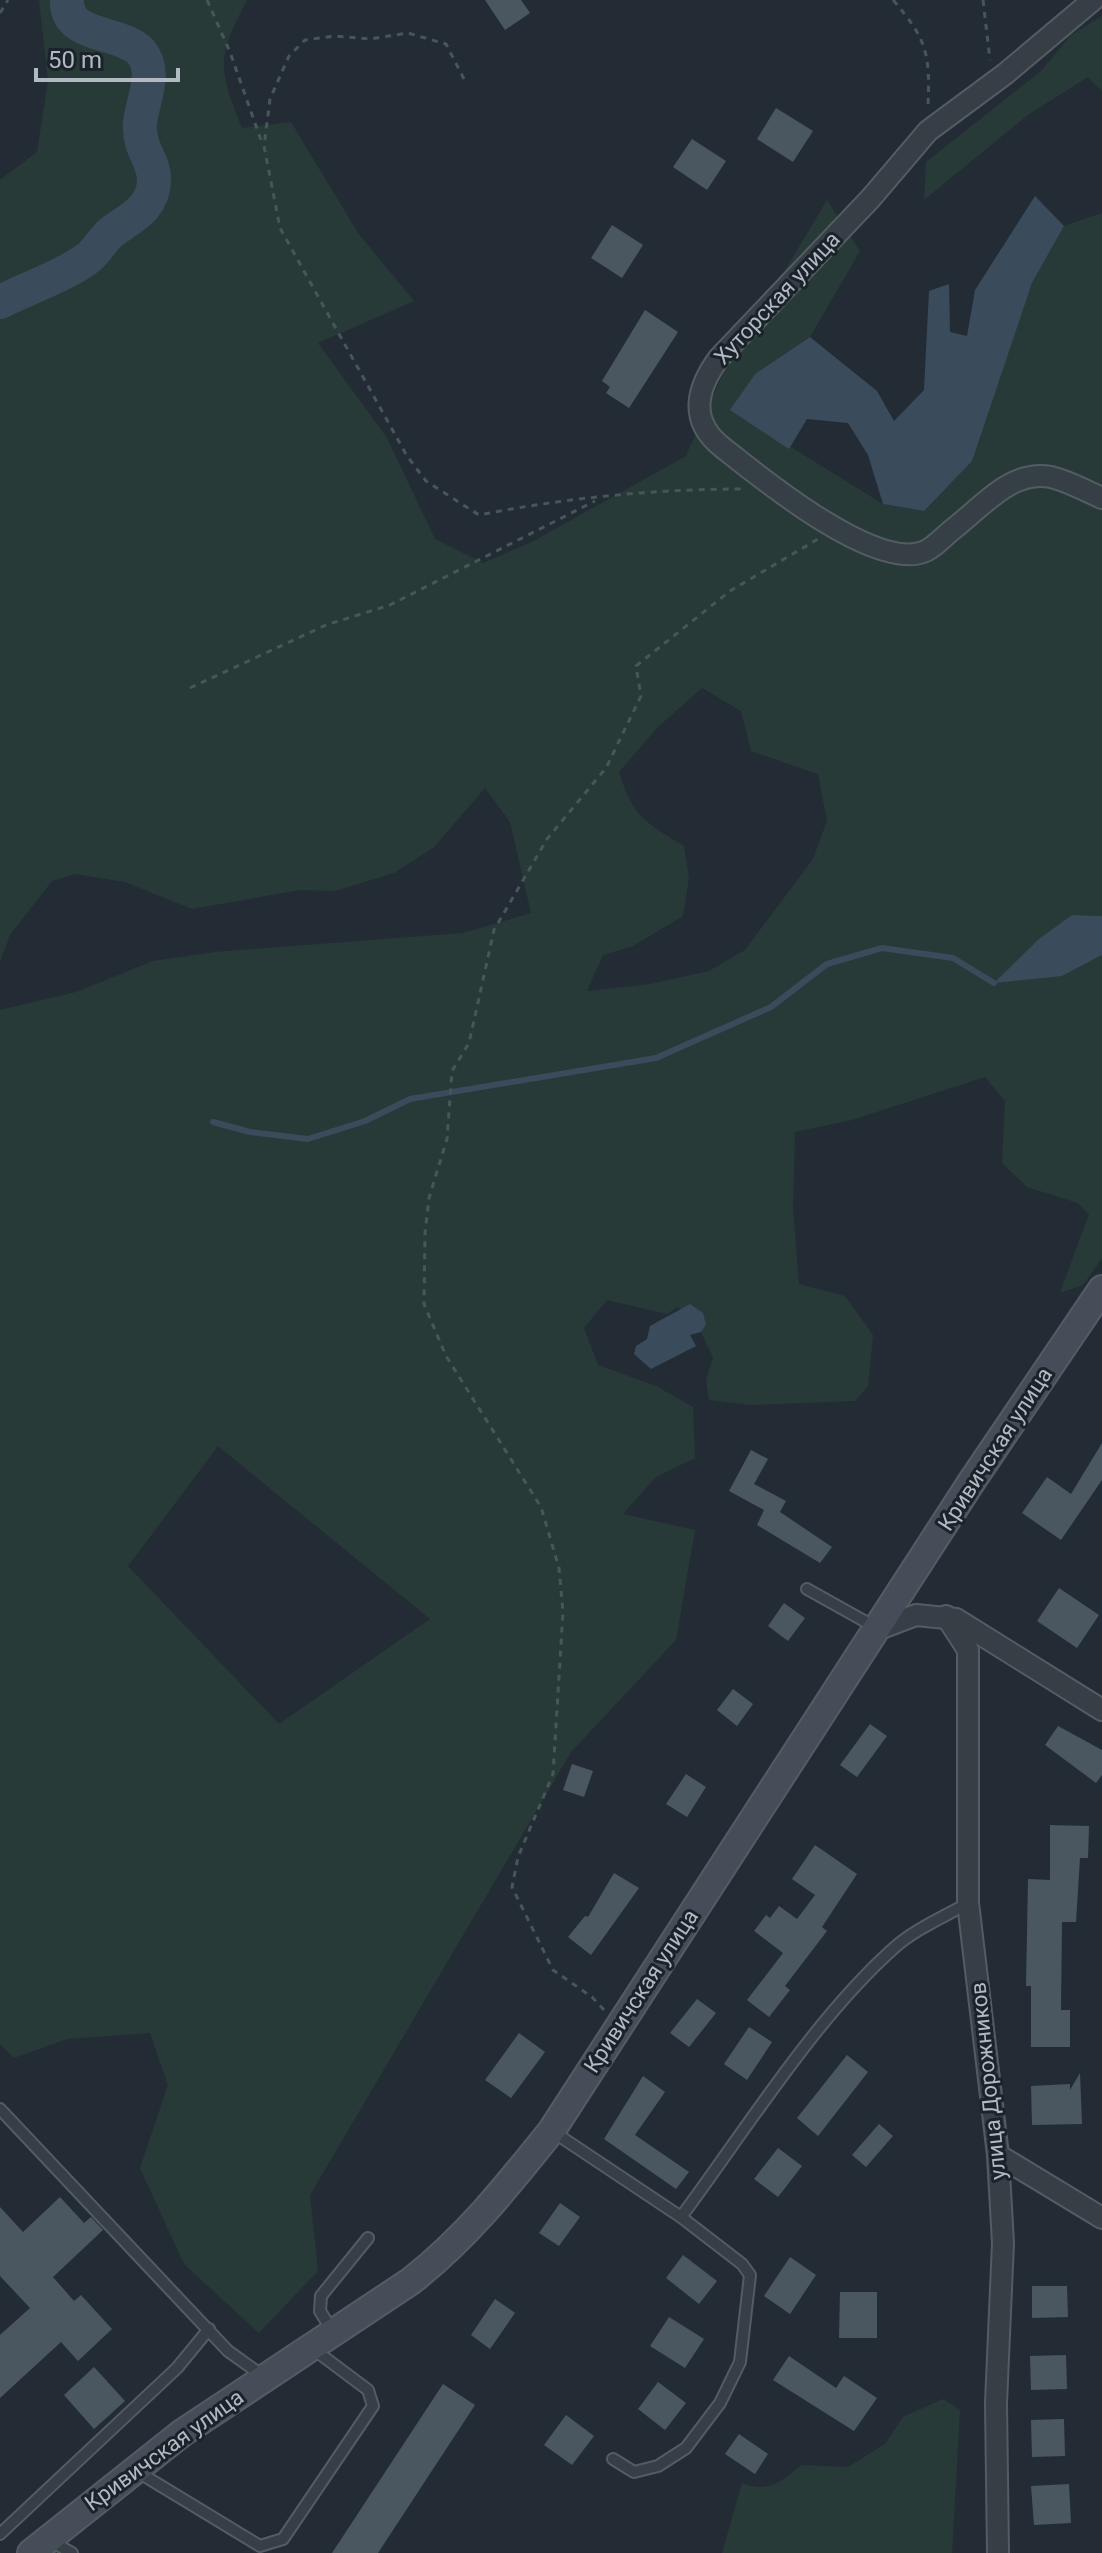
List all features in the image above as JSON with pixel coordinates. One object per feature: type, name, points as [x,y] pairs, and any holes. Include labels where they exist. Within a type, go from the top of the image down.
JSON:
[{"type":"street","name":"Хуторская улица","points":[[1093,0],[928,131],[871,198],[719,358],[703,380],[699,417],[710,437],[774,489],[832,525],[888,553],[923,552],[1016,479],[1050,477],[1102,498]]},
{"type":"street","name":"Кривичская улица","points":[[39,2546],[133,2469],[264,2377],[411,2281],[453,2246],[491,2207],[552,2130],[972,1481],[1099,1299]]},
{"type":"street","points":[[879,1629],[906,1617],[946,1616],[967,1624],[1102,1710]]},
{"type":"street","name":"улица Дорожников","points":[[946,1616],[968,1650],[968,1903],[998,2155],[1003,2243],[996,2403],[998,2553]]},
{"type":"street","points":[[998,2155],[1102,2218]]},
{"type":"lane","points":[[807,1589],[879,1629]]},
{"type":"lane","points":[[681,2217],[798,2057],[856,1988],[896,1946],[968,1903]]},
{"type":"lane","points":[[0,2109],[228,2351],[264,2377]]},
{"type":"lane","points":[[552,2130],[681,2217],[742,2264],[750,2275],[740,2362],[720,2403],[686,2448],[658,2466],[634,2472],[613,2459]]},
{"type":"lane","points":[[334,2334],[320,2311],[321,2296],[368,2238]]},
{"type":"lane","points":[[0,2534],[177,2368],[209,2329]]},
{"type":"lane","points":[[133,2469],[260,2546],[283,2539],[373,2406],[368,2390],[312,2348]]},
{"type":"lane","points":[[39,2546],[72,2553]]},
{"type":"path","points":[[0,13],[8,0]]},
{"type":"path","points":[[207,0],[230,52],[264,146],[280,228],[407,456],[426,481],[479,515],[527,506],[680,489],[774,489]]},
{"type":"path","points":[[893,0],[918,28],[922,39],[929,68],[928,131]]},
{"type":"path","points":[[983,0],[990,41],[987,87]]},
{"type":"path","points":[[264,146],[270,99],[289,56],[305,40],[336,36],[370,39],[408,33],[446,44],[464,79]]},
{"type":"path","points":[[190,688],[326,625],[390,605],[599,499]]},
{"type":"path","points":[[618,2024],[592,1997],[553,1970],[512,1887],[518,1857],[544,1803],[553,1774],[563,1612],[559,1568],[541,1507],[446,1356],[424,1304],[429,1198],[447,1139],[452,1071],[469,1043],[494,930],[547,839],[606,768],[641,696],[636,666],[730,591],[817,540],[832,525]]},
{"type":"shaded area","points":[[39,0],[247,0],[230,36],[224,64],[228,91],[242,128],[291,122],[358,233],[414,301],[318,343],[387,438],[435,539],[483,563],[532,542],[686,456],[721,378],[827,200],[860,251],[810,337],[755,374],[731,410],[883,504],[924,511],[1010,345],[1032,283],[1064,226],[1102,213],[1102,916],[1071,915],[1062,976],[1102,955],[1102,1258],[1083,1285],[1060,1293],[1089,1214],[1078,1203],[1027,1187],[1002,1163],[1005,1101],[985,1077],[852,1120],[795,1132],[793,1209],[799,1284],[845,1296],[873,1335],[868,1386],[855,1401],[752,1405],[709,1400],[706,1380],[713,1358],[701,1332],[706,1325],[678,1307],[667,1314],[607,1300],[584,1328],[598,1365],[656,1386],[693,1407],[695,1458],[656,1477],[623,1514],[695,1530],[676,1640],[571,1752],[310,2195],[318,2271],[259,2333],[184,2264],[140,2168],[168,2085],[150,2033],[67,2039],[14,2058],[0,2044],[0,1010],[76,992],[153,961],[215,952],[463,933],[531,913],[510,822],[485,788],[434,847],[394,873],[335,891],[300,890],[192,909],[125,882],[75,874],[52,881],[10,935],[0,961],[0,180],[37,152],[48,81]],"holes":[[[702,688],[741,711],[751,751],[818,774],[827,821],[813,859],[745,950],[709,971],[650,984],[587,991],[603,955],[633,946],[683,916],[689,878],[684,846],[642,817],[629,799],[619,772],[658,727]],[[218,1446],[430,1619],[279,1724],[128,1566]]]},
{"type":"shaded area","points":[[1102,16],[1102,91],[1088,77],[1029,114],[924,200],[926,162],[1041,71],[1071,35]]},
{"type":"shaded area","points":[[943,2399],[960,2410],[952,2553],[722,2553],[742,2483],[760,2487],[774,2484],[802,2465],[848,2467],[885,2444],[903,2417]]},
{"type":"water","points":[[1035,196],[1064,226],[1032,283],[972,461],[924,511],[883,504],[868,455],[848,423],[807,419],[789,449],[730,410],[755,374],[810,337],[877,391],[894,421],[924,390],[929,291],[949,284],[950,332],[967,336],[975,290]]},
{"type":"water","points":[[1072,915],[1102,916],[1102,955],[1062,976],[994,983],[1039,939]]},
{"type":"water","points":[[690,1304],[703,1313],[706,1325],[701,1332],[690,1335],[696,1346],[651,1369],[634,1354],[636,1346],[647,1339],[650,1326]]},
{"type":"building","points":[[485,0],[521,0],[530,13],[505,30]]},
{"type":"building","points":[[776,108],[813,131],[793,162],[757,139]]},
{"type":"building","points":[[692,139],[726,161],[707,190],[673,167]]},
{"type":"building","points":[[612,225],[643,245],[622,278],[591,258]]},
{"type":"building","points":[[645,310],[678,332],[629,408],[606,393],[610,387],[602,381]]},
{"type":"building","points":[[1102,1443],[1102,1480],[1061,1540],[1022,1513],[1047,1477],[1071,1494]]},
{"type":"building","points":[[751,1450],[768,1459],[754,1484],[786,1501],[780,1512],[832,1547],[820,1563],[757,1525],[764,1510],[729,1491]]},
{"type":"building","points":[[1059,1588],[1099,1615],[1077,1648],[1037,1621]]},
{"type":"building","points":[[784,1603],[805,1618],[788,1641],[768,1626]]},
{"type":"building","points":[[733,1689],[753,1704],[737,1726],[717,1710]]},
{"type":"building","points":[[870,1724],[887,1736],[857,1777],[840,1765]]},
{"type":"building","points":[[1058,1726],[1102,1750],[1102,1775],[1096,1783],[1045,1745]]},
{"type":"building","points":[[572,1764],[593,1771],[584,1797],[563,1790]]},
{"type":"building","points":[[686,1774],[706,1787],[687,1817],[666,1804]]},
{"type":"building","points":[[1050,1825],[1089,1826],[1088,1858],[1080,1858],[1076,1922],[1062,1922],[1061,2010],[1070,2010],[1070,2047],[1031,2047],[1031,1986],[1026,1986],[1028,1879],[1050,1880]]},
{"type":"building","points":[[815,1845],[857,1874],[822,1927],[827,1931],[785,1986],[790,1990],[769,2017],[747,2000],[783,1953],[754,1931],[766,1915],[770,1918],[779,1906],[797,1919],[815,1895],[792,1879]]},
{"type":"building","points":[[614,1873],[639,1888],[591,1955],[568,1937],[585,1916],[588,1917]]},
{"type":"building","points":[[697,1999],[716,2013],[689,2047],[670,2033]]},
{"type":"building","points":[[749,2027],[772,2042],[747,2080],[724,2064]]},
{"type":"building","points":[[519,2033],[545,2052],[511,2098],[485,2080]]},
{"type":"building","points":[[847,2055],[868,2072],[818,2136],[797,2118]]},
{"type":"building","points":[[1080,2073],[1082,2124],[1032,2125],[1031,2086],[1070,2084],[1070,2090]]},
{"type":"building","points":[[643,2076],[665,2092],[635,2135],[689,2172],[676,2189],[604,2139]]},
{"type":"building","points":[[879,2124],[893,2136],[866,2167],[852,2155]]},
{"type":"building","points":[[778,2148],[802,2166],[778,2197],[754,2179]]},
{"type":"building","points":[[60,2197],[84,2223],[91,2217],[103,2230],[53,2277],[74,2301],[81,2295],[112,2329],[78,2361],[61,2342],[0,2398],[0,2335],[30,2308],[0,2276],[0,2207],[23,2232]]},
{"type":"building","points":[[560,2203],[580,2217],[559,2246],[539,2233]]},
{"type":"building","points":[[683,2255],[717,2281],[699,2304],[666,2278]]},
{"type":"building","points":[[790,2257],[816,2275],[790,2314],[764,2296]]},
{"type":"building","points":[[1032,2286],[1067,2286],[1068,2317],[1032,2318]]},
{"type":"building","points":[[840,2292],[877,2292],[877,2338],[839,2338]]},
{"type":"building","points":[[495,2299],[515,2313],[490,2349],[471,2335]]},
{"type":"building","points":[[669,2317],[704,2339],[685,2368],[650,2346]]},
{"type":"building","points":[[1066,2355],[1067,2389],[1031,2390],[1030,2356]]},
{"type":"building","points":[[789,2356],[836,2388],[844,2376],[877,2398],[854,2431],[773,2380]]},
{"type":"building","points":[[94,2367],[125,2401],[94,2429],[64,2395]]},
{"type":"building","points":[[658,2382],[686,2403],[665,2430],[638,2409]]},
{"type":"building","points":[[443,2384],[475,2405],[378,2553],[332,2553]]},
{"type":"building","points":[[566,2415],[594,2436],[572,2465],[544,2445]]},
{"type":"building","points":[[1064,2419],[1065,2456],[1032,2457],[1031,2420]]},
{"type":"building","points":[[739,2434],[768,2454],[755,2474],[725,2454]]},
{"type":"building","points":[[1069,2484],[1071,2523],[1034,2525],[1031,2486]]},
{"type":"waterway","points":[[0,302],[88,258],[109,234],[146,205],[153,190],[154,174],[140,132],[149,77],[146,60],[132,45],[84,28],[69,13],[67,0]]},
{"type":"waterway","points":[[213,1122],[250,1132],[308,1139],[365,1121],[410,1099],[656,1058],[771,1007],[827,964],[882,948],[953,958],[994,983]]}]
